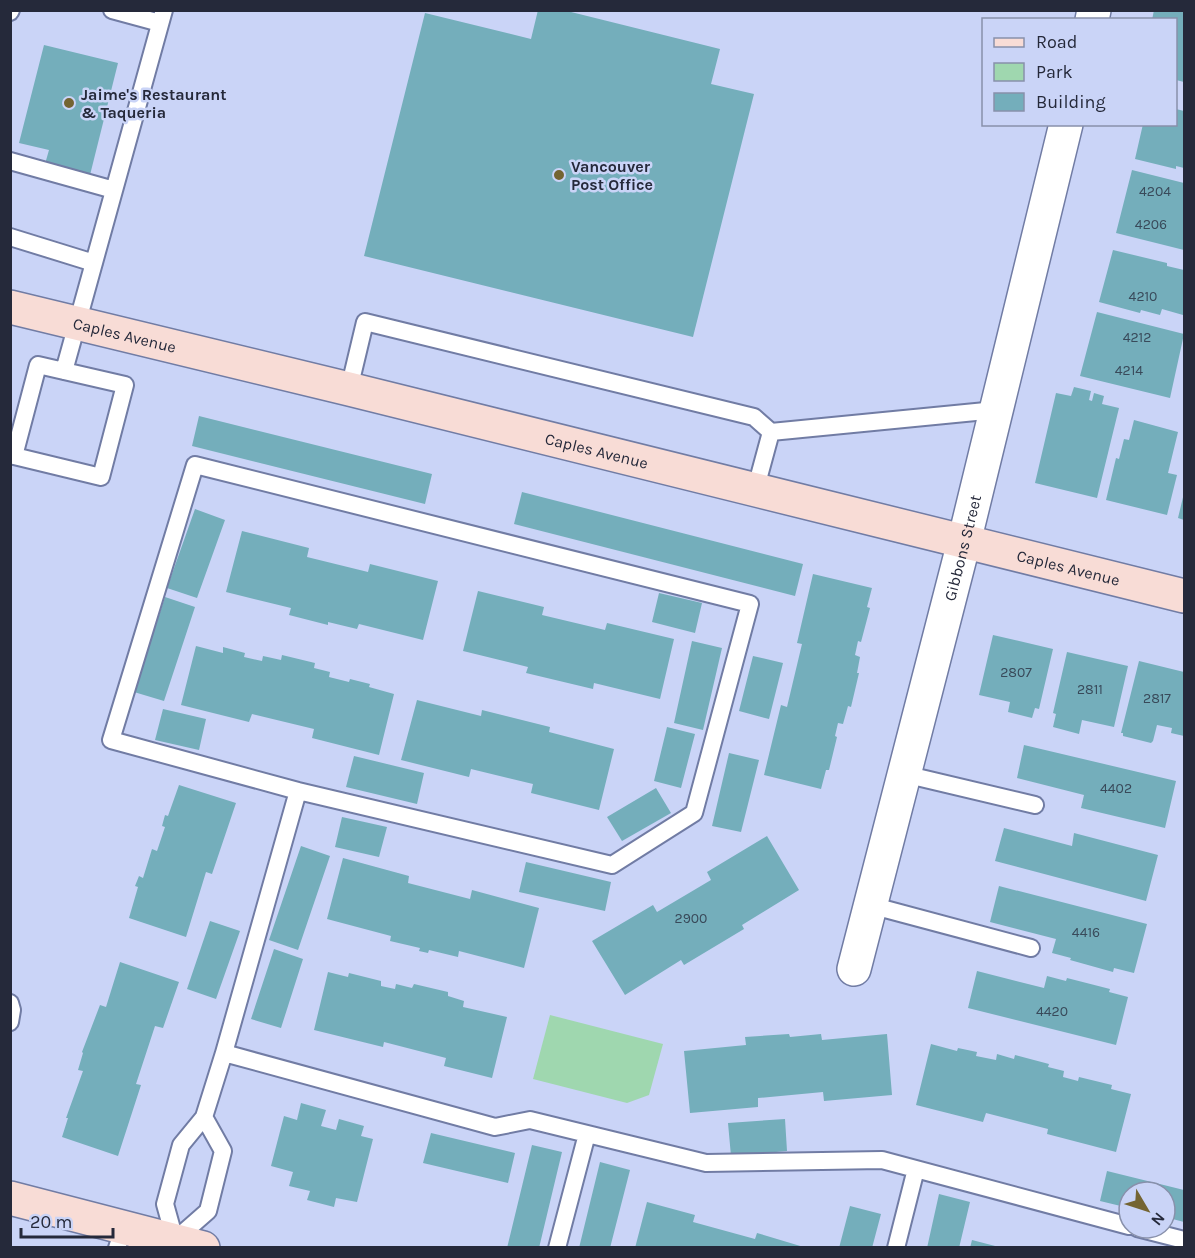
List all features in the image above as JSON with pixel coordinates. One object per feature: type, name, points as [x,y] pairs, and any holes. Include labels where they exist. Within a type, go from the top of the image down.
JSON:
[{"type":"street","name":"Gibbons Street","points":[[854,969],[964,542],[1066,126]]},
{"type":"street","name":"Caples Avenue","points":[[10,307],[1185,596]]},
{"type":"street","points":[[10,1198],[120,1237],[189,1244]]},
{"type":"lane","points":[[64,371],[162,17],[112,10]]},
{"type":"lane","points":[[10,161],[114,190]]},
{"type":"lane","points":[[10,237],[94,263]]},
{"type":"lane","points":[[349,389],[365,322],[754,417],[771,432],[996,410]]},
{"type":"lane","points":[[38,365],[125,385],[101,477],[12,455],[38,365]]},
{"type":"lane","points":[[756,491],[771,432]]},
{"type":"lane","points":[[195,465],[750,604],[694,813],[612,865],[298,791],[111,740],[195,465]]},
{"type":"lane","points":[[904,774],[1035,805]]},
{"type":"lane","points":[[204,1117],[223,1151],[208,1211],[189,1244],[165,1204],[181,1145],[204,1117],[298,791]]},
{"type":"lane","points":[[870,905],[1031,948]]},
{"type":"lane","points":[[10,1003],[12,1010],[10,1022]]},
{"type":"lane","points":[[224,1053],[495,1127],[530,1120],[706,1163],[882,1160],[1117,1223]]},
{"type":"lane","points":[[556,1248],[587,1134]]},
{"type":"lane","points":[[896,1248],[916,1169]]},
{"type":"green space","points":[[550,1015],[663,1044],[649,1095],[627,1103],[533,1079]]},
{"type":"building","name":"Vancouver Post Office","points":[[538,10],[563,10],[720,49],[711,84],[754,94],[693,337],[364,256],[425,13],[531,39]]},
{"type":"building","points":[[1154,10],[1184,10],[1184,82],[1177,80],[1177,18],[1152,18]]},
{"type":"building","name":"Jaime's Restaurant & Taqueria","points":[[44,45],[118,63],[90,175],[45,164],[49,150],[19,143]]},
{"type":"building","points":[[1177,109],[1184,111],[1184,168],[1176,166],[1176,169],[1135,159],[1143,126],[1177,126]]},
{"type":"building","points":[[1132,170],[1184,183],[1184,250],[1116,233]]},
{"type":"building","points":[[1113,250],[1167,263],[1167,266],[1184,270],[1183,315],[1162,309],[1160,315],[1141,310],[1140,313],[1099,302]]},
{"type":"building","points":[[1097,312],[1184,334],[1170,398],[1080,376]]},
{"type":"building","points":[[1074,387],[1091,391],[1089,400],[1092,401],[1094,393],[1104,396],[1102,404],[1119,408],[1097,498],[1035,483],[1056,393],[1071,396]]},
{"type":"building","points":[[199,416],[432,474],[425,504],[192,446]]},
{"type":"building","points":[[1134,420],[1178,432],[1168,473],[1177,475],[1167,515],[1106,500],[1116,458],[1119,459],[1124,439],[1129,440]]},
{"type":"building","points":[[522,492],[803,564],[795,596],[514,524]]},
{"type":"building","points":[[1184,493],[1184,520],[1178,518]]},
{"type":"building","points":[[195,509],[225,520],[197,598],[167,588]]},
{"type":"building","points":[[242,531],[309,548],[307,557],[368,572],[370,564],[438,581],[423,640],[359,624],[357,629],[328,622],[328,625],[289,615],[291,608],[226,592]]},
{"type":"building","points":[[813,574],[872,588],[867,607],[870,608],[855,655],[860,657],[857,673],[859,673],[851,707],[848,706],[843,724],[838,723],[829,770],[826,770],[821,789],[764,775],[781,705],[787,707],[802,644],[797,643]]},
{"type":"building","points":[[478,591],[544,607],[542,615],[605,630],[607,623],[674,639],[660,699],[594,683],[593,689],[526,673],[528,667],[463,651]]},
{"type":"building","points":[[659,593],[702,603],[695,633],[652,622]]},
{"type":"building","points":[[165,597],[195,607],[164,701],[134,692]]},
{"type":"building","points":[[993,635],[1053,649],[1039,709],[1035,708],[1032,718],[1008,712],[1010,702],[979,695]]},
{"type":"building","points":[[692,641],[722,648],[703,730],[674,723]]},
{"type":"building","points":[[196,646],[223,653],[223,647],[245,653],[244,657],[262,661],[263,656],[281,660],[282,655],[315,663],[314,668],[330,672],[329,677],[370,684],[369,687],[394,694],[379,755],[312,738],[314,729],[252,714],[249,722],[181,705]]},
{"type":"building","points":[[1067,652],[1128,666],[1114,727],[1082,720],[1079,734],[1053,727],[1056,714],[1053,713]]},
{"type":"building","points":[[753,656],[783,663],[769,719],[739,711]]},
{"type":"building","points":[[1139,661],[1184,672],[1184,736],[1171,733],[1172,728],[1157,725],[1151,743],[1123,736],[1121,733]]},
{"type":"building","points":[[417,700],[481,716],[482,710],[550,727],[549,732],[614,749],[599,810],[531,793],[533,784],[471,769],[469,777],[401,760]]},
{"type":"building","points":[[163,709],[206,719],[199,750],[155,740]]},
{"type":"building","points":[[667,727],[695,734],[681,788],[654,781]]},
{"type":"building","points":[[1024,745],[1176,781],[1165,828],[1081,808],[1084,795],[1017,778]]},
{"type":"building","points":[[729,753],[759,760],[741,832],[712,826]]},
{"type":"building","points":[[354,756],[424,773],[417,804],[346,787]]},
{"type":"building","points":[[179,785],[236,803],[212,874],[206,872],[186,937],[129,918],[138,887],[135,886],[139,876],[143,878],[152,849],[157,851],[165,827],[162,826],[165,815],[168,816]]},
{"type":"building","points":[[656,788],[671,813],[622,841],[607,817]]},
{"type":"building","points":[[342,817],[387,827],[379,857],[335,847]]},
{"type":"building","points":[[1004,828],[1072,846],[1074,833],[1158,855],[1146,901],[995,861]]},
{"type":"building","points":[[767,836],[799,890],[742,925],[744,929],[684,965],[681,960],[625,995],[592,941],[653,905],[657,912],[711,880],[707,872]]},
{"type":"building","points":[[301,846],[330,856],[298,950],[269,940]]},
{"type":"building","points":[[343,858],[409,876],[408,883],[470,899],[472,890],[539,908],[524,968],[459,951],[458,957],[429,950],[428,953],[419,951],[420,948],[390,941],[391,936],[327,919]]},
{"type":"building","points":[[526,862],[611,882],[605,911],[519,892]]},
{"type":"building","points":[[999,886],[1147,924],[1134,973],[1114,968],[1113,972],[1070,960],[1071,958],[1052,953],[1056,939],[990,922]]},
{"type":"building","points":[[210,921],[240,931],[216,999],[187,989]]},
{"type":"building","points":[[274,949],[303,959],[281,1028],[251,1019]]},
{"type":"building","points":[[120,962],[179,982],[163,1028],[155,1026],[136,1084],[141,1085],[118,1156],[62,1137],[68,1118],[66,1118],[83,1071],[78,1070],[82,1052],[100,1005],[106,1007]]},
{"type":"building","points":[[977,971],[1044,988],[1047,976],[1066,981],[1067,978],[1110,989],[1109,992],[1128,997],[1116,1045],[968,1008]]},
{"type":"building","points":[[328,972],[348,977],[349,973],[381,981],[381,986],[395,989],[396,984],[412,988],[414,984],[448,992],[448,996],[464,1001],[463,1007],[507,1017],[492,1078],[444,1066],[446,1058],[384,1042],[383,1047],[314,1030]]},
{"type":"building","points":[[789,1034],[790,1037],[821,1034],[822,1040],[887,1034],[892,1095],[824,1101],[823,1092],[758,1098],[758,1107],[690,1113],[684,1051],[746,1045],[745,1037]]},
{"type":"building","points":[[931,1044],[957,1051],[958,1048],[977,1052],[976,1056],[996,1060],[997,1054],[1014,1059],[1015,1055],[1049,1064],[1048,1067],[1064,1071],[1063,1077],[1078,1081],[1079,1077],[1112,1085],[1111,1089],[1131,1094],[1116,1152],[1047,1134],[1048,1129],[986,1113],[983,1122],[916,1105]]},
{"type":"building","points":[[301,1103],[326,1110],[321,1126],[336,1130],[339,1119],[364,1126],[361,1136],[373,1139],[357,1202],[336,1198],[334,1207],[307,1200],[310,1191],[289,1186],[293,1172],[271,1166],[284,1116],[297,1120]]},
{"type":"building","points":[[785,1119],[787,1151],[731,1156],[728,1123]]},
{"type":"building","points":[[431,1133],[515,1153],[508,1183],[423,1163]]},
{"type":"building","points":[[532,1145],[562,1152],[539,1248],[507,1248]]},
{"type":"building","points":[[600,1162],[630,1170],[610,1248],[579,1248]]},
{"type":"building","points":[[1107,1171],[1143,1180],[1117,1180],[1117,1205],[1100,1201]]},
{"type":"building","points":[[1177,1188],[1184,1190],[1184,1222],[1177,1220]]},
{"type":"building","points":[[939,1194],[970,1202],[959,1248],[927,1248]]},
{"type":"building","points":[[647,1202],[695,1215],[693,1222],[755,1239],[757,1233],[807,1248],[635,1248]]},
{"type":"building","points":[[850,1206],[881,1214],[872,1248],[839,1248]]},
{"type":"building","points":[[972,1240],[999,1247],[999,1248],[970,1248]]},
{"type":"place","name":"Jaime's Restaurant & Taqueria","points":[[69,103]]},
{"type":"place","name":"Vancouver Post Office","points":[[559,175]]}]
